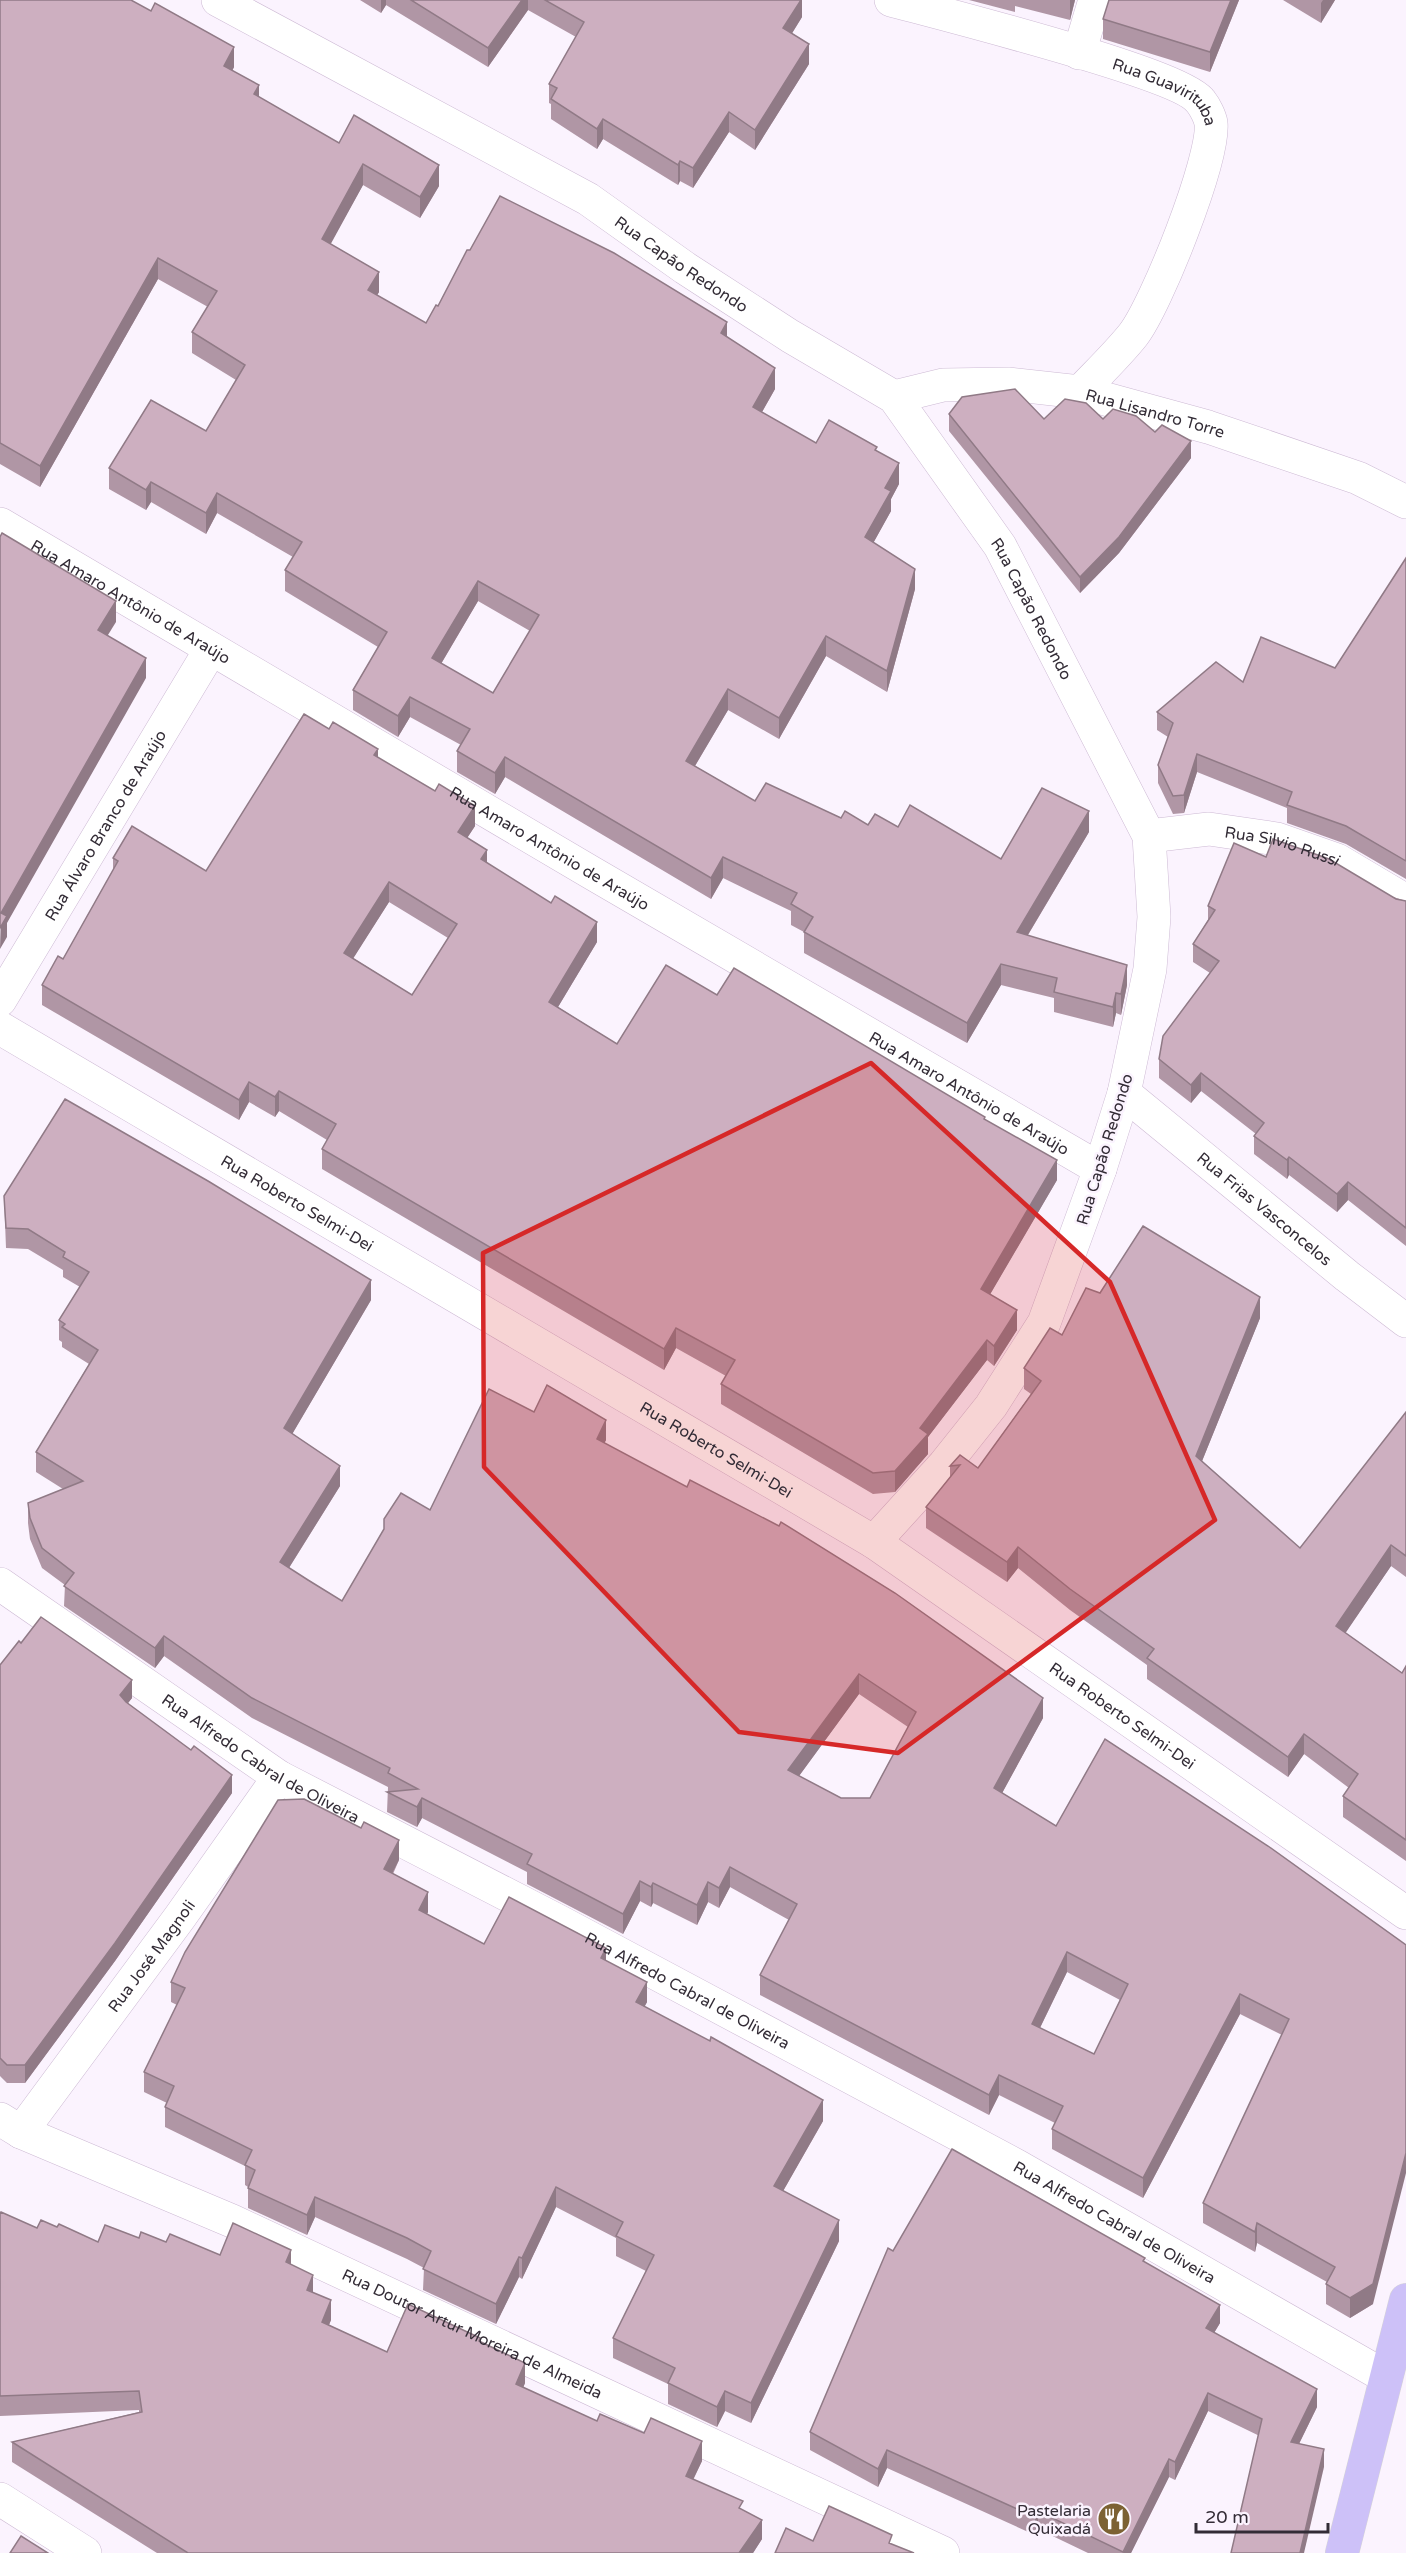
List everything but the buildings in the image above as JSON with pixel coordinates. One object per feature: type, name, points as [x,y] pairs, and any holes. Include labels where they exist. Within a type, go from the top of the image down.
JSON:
[{"type":"main road","points":[[1342,2553],[1406,2300]]},
{"type":"street","name":"Rua Capão Redondo","points":[[218,0],[588,199],[685,268],[780,330],[894,397],[1000,546],[1149,836],[1155,917],[1151,959],[1124,1093],[1101,1169],[1044,1323],[991,1406],[944,1465],[874,1542]]},
{"type":"street","name":"Rua Guavirituba","points":[[891,0],[1079,53],[1174,84],[1200,100],[1211,122],[1207,160],[1160,286],[1134,334],[1080,392]]},
{"type":"street","points":[[1079,53],[1095,0]]},
{"type":"street","name":"Rua Lisandro Torre","points":[[894,397],[943,385],[1008,384],[1080,392],[1208,427],[1358,478],[1406,502]]},
{"type":"street","name":"Rua Amaro Antônio de Araújo","points":[[0,524],[1101,1169]]},
{"type":"street","name":"Rua Álvaro Branco de Araújo","points":[[0,1000],[211,649]]},
{"type":"street","name":"Rua Silvio Russi","points":[[1149,836],[1209,829],[1277,839],[1337,860],[1406,901]]},
{"type":"street","name":"Rua Roberto Selmi-Dei","points":[[0,1028],[874,1542],[1406,1913]]},
{"type":"street","name":"Rua Frias Vasconcelos","points":[[1124,1093],[1347,1276],[1406,1321]]},
{"type":"street","name":"Rua Alfredo Cabral de Oliveira","points":[[0,1584],[279,1777],[560,1922],[1017,2166],[1386,2377]]},
{"type":"street","name":"Rua José Magnoli","points":[[11,2126],[180,1917],[279,1777]]},
{"type":"street","name":"Rua Doutor Artur Moreira de Almeida","points":[[11,2126],[232,2221],[943,2553]]},
{"type":"street","points":[[0,2499],[85,2553]]},
{"type":"highlighted area","points":[[871,1063],[1110,1282],[1215,1520],[898,1753],[739,1732],[484,1467],[483,1253]]},
{"type":"place","name":"Pastelaria Quixadá","points":[[1114,2519]]}]
